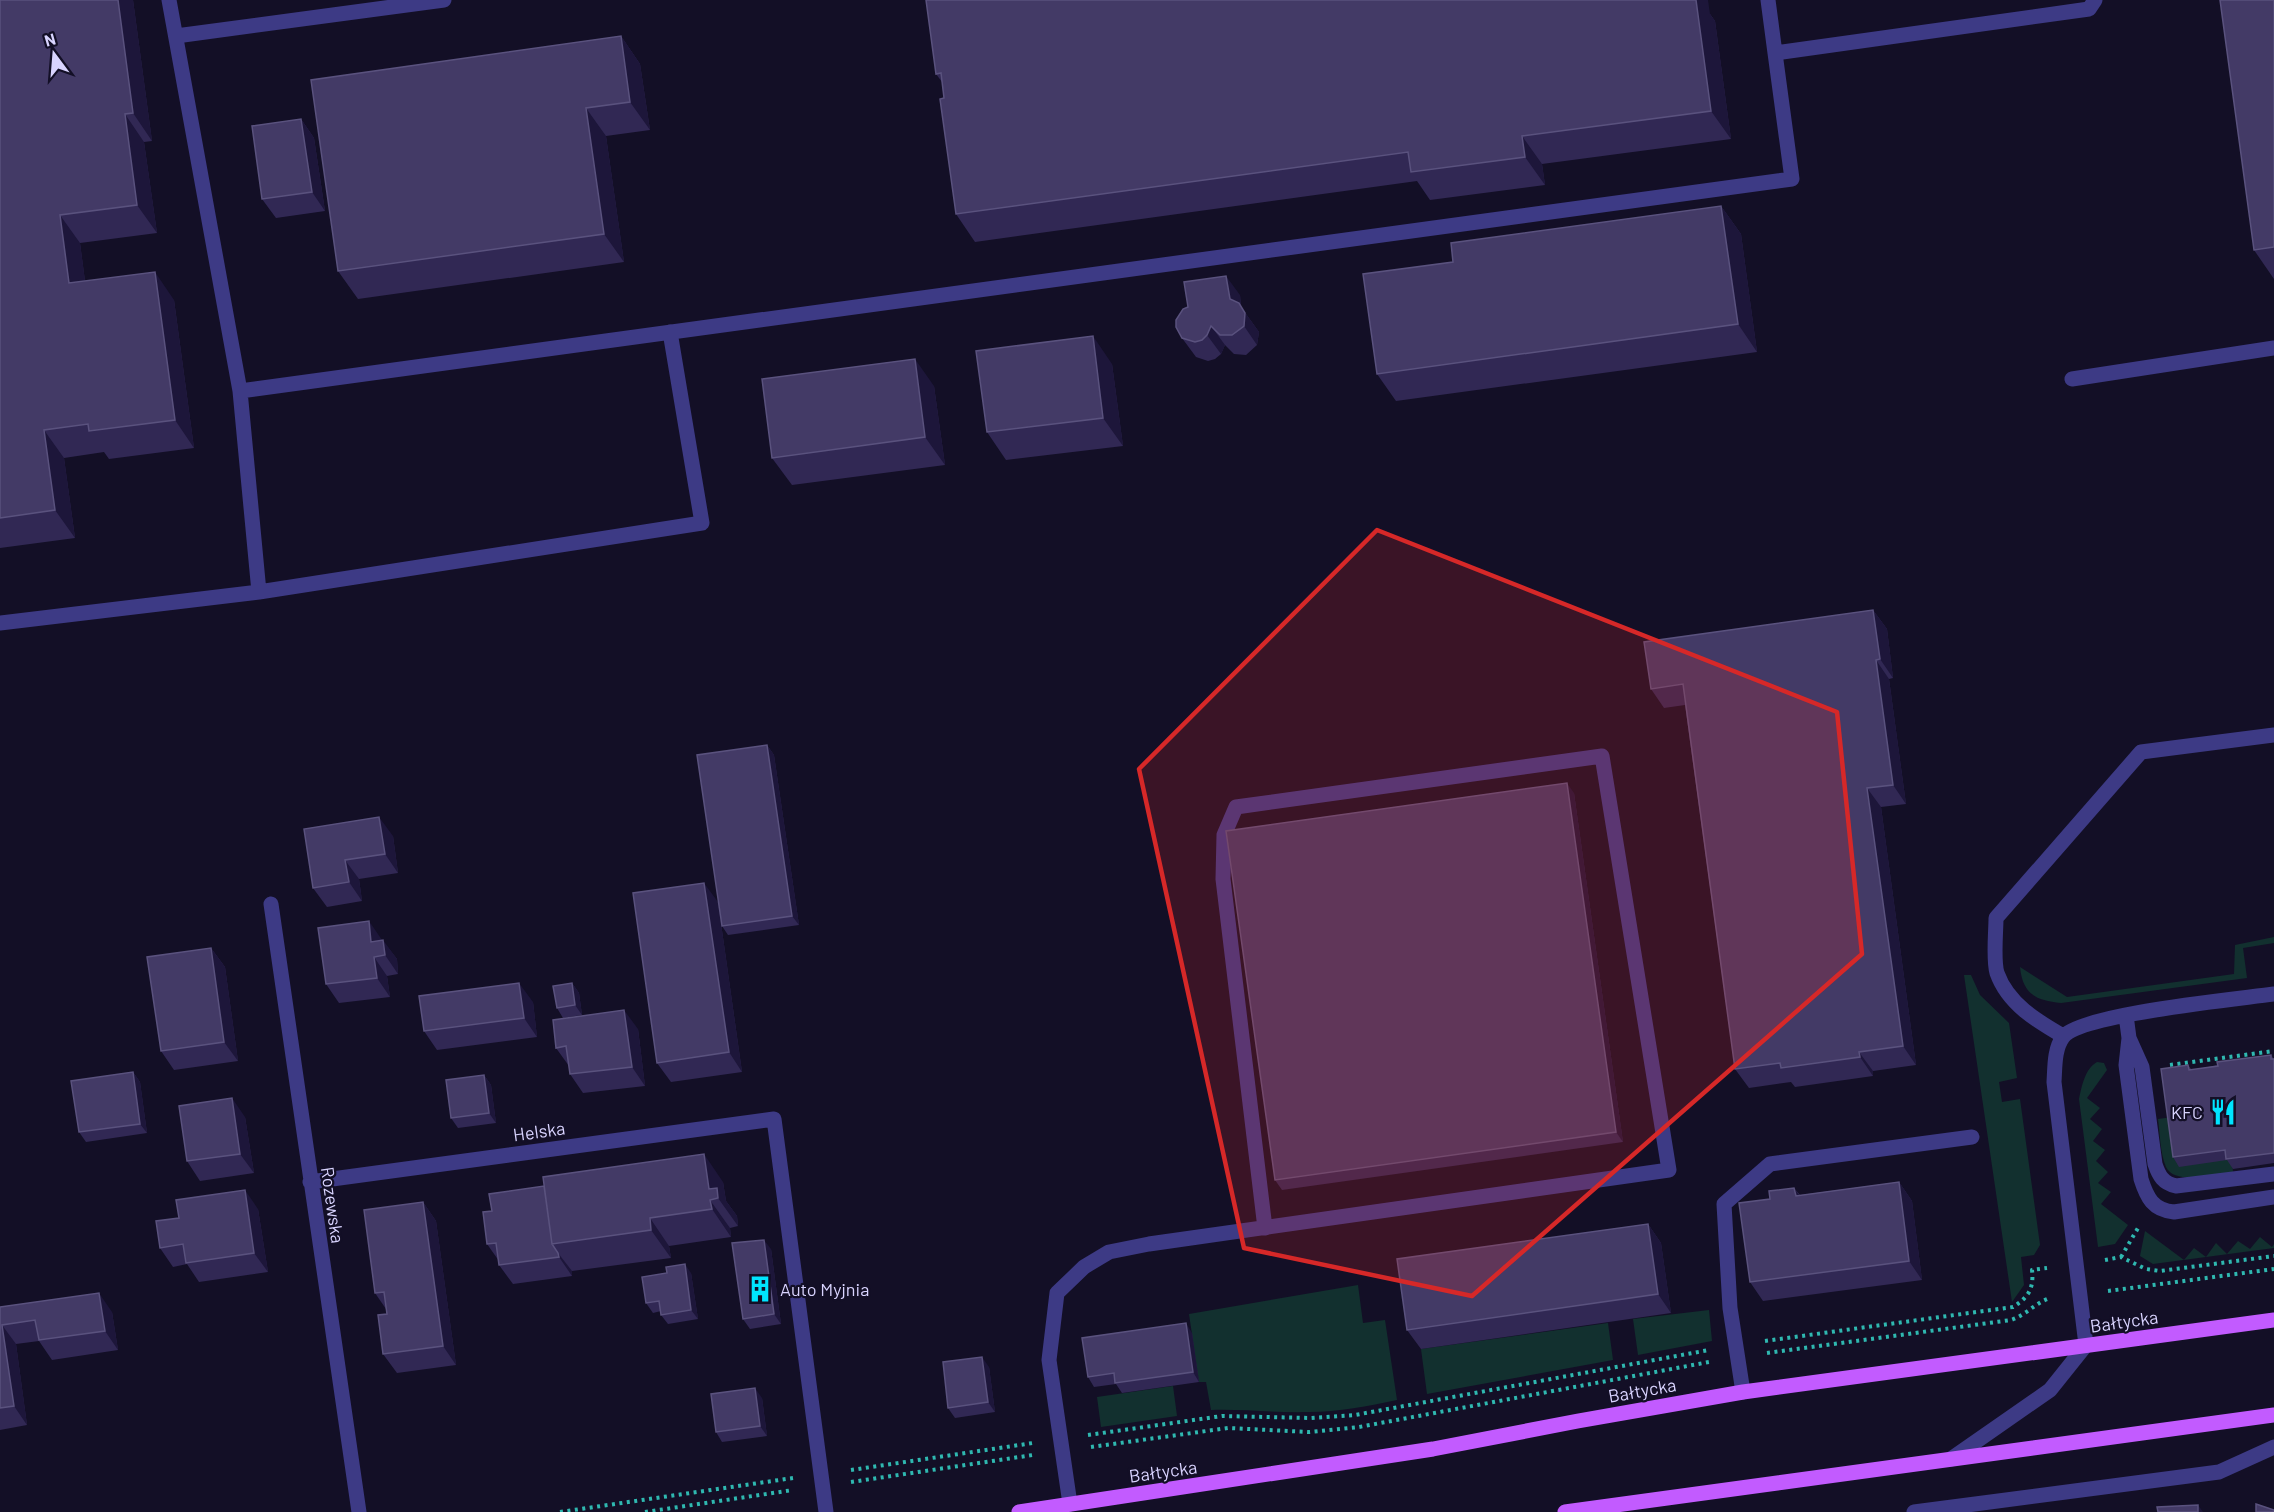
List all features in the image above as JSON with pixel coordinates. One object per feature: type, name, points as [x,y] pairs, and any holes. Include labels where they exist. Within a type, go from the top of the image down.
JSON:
[{"type":"main road","name":"Bałtycka","points":[[1019,1512],[1433,1449],[1578,1420],[1743,1392],[2274,1320]]},
{"type":"main road","points":[[1565,1512],[2274,1415]]},
{"type":"street","points":[[169,0],[240,391],[259,592]]},
{"type":"street","points":[[176,36],[444,0]]},
{"type":"street","points":[[240,391],[1792,179],[1768,0]]},
{"type":"street","points":[[1775,53],[2089,9],[2095,0]]},
{"type":"street","points":[[0,623],[259,592],[702,523],[670,332]]},
{"type":"street","points":[[2072,379],[2274,348]]},
{"type":"street","points":[[2063,1036],[2033,1018],[2009,995],[1997,972],[1996,918],[2141,752],[2274,735]]},
{"type":"street","points":[[1070,1504],[1049,1360],[1057,1293],[1083,1267],[1109,1252],[1149,1244],[1265,1228],[1668,1170],[1602,756],[1236,807],[1224,835],[1223,879],[1265,1228]]},
{"type":"street","name":"Rozewska","points":[[270,904],[359,1512]]},
{"type":"street","points":[[1951,1459],[2050,1390],[2086,1345],[2054,1082],[2056,1056],[2063,1036],[2083,1025],[2126,1015],[2274,994]]},
{"type":"street","points":[[2126,1015],[2129,1038],[2126,1065],[2140,1168],[2146,1194],[2152,1204],[2163,1211],[2174,1212],[2274,1197]]},
{"type":"street","points":[[2129,1038],[2142,1066],[2155,1164],[2161,1179],[2167,1184],[2176,1186],[2274,1174]]},
{"type":"street","name":"Helska","points":[[310,1182],[774,1119],[826,1512]]},
{"type":"street","points":[[1743,1392],[1730,1308],[1724,1204],[1770,1164],[1972,1137]]},
{"type":"street","points":[[1914,1512],[2219,1472],[2274,1447]]},
{"type":"path","points":[[2163,1066],[2274,1051]]},
{"type":"path","points":[[2101,1261],[2121,1257],[2146,1269],[2160,1271],[2274,1256]]},
{"type":"path","points":[[1765,1341],[2013,1307],[2022,1302],[2033,1284],[2032,1270],[2054,1267]]},
{"type":"path","points":[[2135,1288],[2274,1269]]},
{"type":"path","points":[[1776,1352],[2011,1320],[2029,1312],[2039,1301],[2051,1298]]},
{"type":"path","points":[[1082,1436],[1222,1416],[1311,1418],[1355,1416],[1709,1350]]},
{"type":"path","points":[[1088,1447],[1228,1428],[1309,1432],[1359,1427],[1707,1362]]},
{"type":"path","points":[[846,1471],[1037,1442]]},
{"type":"path","points":[[847,1482],[1036,1455]]},
{"type":"path","points":[[560,1512],[794,1478]]},
{"type":"path","points":[[645,1512],[793,1490]]},
{"type":"highlighted area","points":[[1377,530],[1837,712],[1862,954],[1472,1296],[1244,1248],[1139,769]]},
{"type":"green space","points":[[2274,937],[2274,943],[2243,948],[2247,978],[2061,1003],[2044,1000],[2032,994],[2024,984],[2020,967],[2067,997],[2234,974],[2235,945]]},
{"type":"green space","points":[[1964,975],[1971,975],[1980,995],[2009,1023],[2017,1078],[1999,1082],[2002,1102],[2020,1099],[2040,1245],[2034,1255],[2021,1257],[2024,1285],[2012,1302]]},
{"type":"green space","points":[[2097,1062],[2104,1063],[2107,1070],[2087,1098],[2100,1108],[2090,1119],[2102,1129],[2093,1141],[2105,1150],[2096,1161],[2108,1172],[2098,1183],[2111,1192],[2101,1204],[2128,1225],[2115,1244],[2098,1247],[2079,1099],[2087,1073]]},
{"type":"green space","points":[[2173,1117],[2232,1160],[2233,1172],[2196,1177],[2178,1176],[2171,1173],[2162,1156],[2158,1119]]},
{"type":"green space","points":[[2145,1231],[2184,1260],[2153,1264],[2140,1256]]},
{"type":"green space","points":[[2260,1237],[2272,1247],[2274,1244],[2274,1248],[2206,1257],[2216,1243],[2227,1254],[2238,1241],[2250,1249]]},
{"type":"green space","points":[[2194,1248],[2206,1257],[2184,1260]]},
{"type":"green space","points":[[1358,1285],[1363,1323],[1385,1320],[1397,1400],[1320,1412],[1211,1410],[1206,1382],[1199,1382],[1189,1314]]},
{"type":"green space","points":[[1709,1310],[1712,1341],[1638,1355],[1633,1319]]},
{"type":"green space","points":[[1608,1323],[1613,1360],[1427,1394],[1421,1349]]},
{"type":"green space","points":[[1173,1386],[1177,1416],[1101,1427],[1097,1397]]},
{"type":"building","points":[[0,0],[118,0],[133,113],[125,114],[137,205],[60,215],[69,283],[155,272],[175,420],[89,431],[88,424],[44,430],[55,510],[0,518]]},
{"type":"building","points":[[926,0],[1696,0],[1711,111],[1522,136],[1525,157],[1411,172],[1408,152],[956,214],[940,99],[944,98],[941,73],[936,74]]},
{"type":"building","points":[[2220,0],[2274,0],[2274,247],[2254,250]]},
{"type":"building","points":[[621,36],[630,102],[586,108],[604,234],[338,271],[311,80]]},
{"type":"building","points":[[301,119],[312,192],[262,199],[252,126]]},
{"type":"building","points":[[1721,206],[1738,324],[1377,374],[1363,274],[1453,262],[1451,243]]},
{"type":"building","points":[[1226,276],[1230,299],[1239,303],[1245,313],[1244,326],[1232,335],[1220,335],[1211,326],[1202,340],[1195,342],[1182,338],[1176,327],[1176,320],[1183,309],[1188,307],[1184,282]]},
{"type":"building","points":[[1093,336],[1103,418],[987,432],[976,351]]},
{"type":"building","points":[[915,359],[925,437],[772,458],[762,379]]},
{"type":"building","points":[[1873,610],[1880,659],[1876,660],[1893,785],[1867,788],[1903,1046],[1859,1052],[1860,1057],[1781,1068],[1780,1063],[1735,1069],[1683,684],[1651,689],[1644,642]]},
{"type":"building","points":[[767,745],[792,916],[722,926],[697,755]]},
{"type":"building","points":[[1567,783],[1616,1132],[1275,1180],[1226,831]]},
{"type":"building","points":[[379,817],[385,854],[345,860],[349,882],[313,888],[304,829]]},
{"type":"building","points":[[704,883],[729,1052],[657,1063],[633,893]]},
{"type":"building","points":[[369,921],[371,942],[383,940],[385,955],[374,957],[377,978],[326,984],[318,928]]},
{"type":"building","points":[[211,948],[224,1042],[161,1051],[147,957]]},
{"type":"building","points":[[519,983],[524,1018],[424,1031],[419,996]]},
{"type":"building","points":[[572,983],[575,1005],[557,1008],[553,986]]},
{"type":"building","points":[[624,1010],[632,1067],[570,1074],[566,1046],[556,1048],[553,1020]]},
{"type":"building","name":"KFC","points":[[2271,1055],[2271,1059],[2274,1059],[2274,1153],[2226,1159],[2225,1150],[2173,1157],[2161,1069],[2188,1065],[2189,1070],[2218,1066],[2217,1062]]},
{"type":"building","points":[[133,1072],[140,1124],[79,1132],[71,1081]]},
{"type":"building","points":[[484,1075],[489,1113],[451,1118],[446,1080]]},
{"type":"building","points":[[232,1098],[240,1154],[187,1161],[179,1106]]},
{"type":"building","points":[[704,1154],[709,1189],[717,1188],[718,1198],[710,1200],[712,1209],[650,1218],[651,1230],[552,1244],[543,1177]]},
{"type":"building","points":[[1899,1182],[1909,1261],[1750,1282],[1739,1203],[1770,1199],[1769,1191],[1794,1188],[1796,1196]]},
{"type":"building","points":[[544,1186],[552,1244],[559,1257],[499,1265],[496,1243],[487,1244],[483,1212],[492,1211],[489,1194]]},
{"type":"building","points":[[245,1190],[254,1253],[186,1263],[183,1244],[160,1248],[156,1221],[179,1218],[176,1200]]},
{"type":"building","points":[[423,1202],[443,1346],[383,1354],[378,1315],[387,1314],[384,1292],[375,1293],[364,1210]]},
{"type":"building","points":[[1648,1224],[1658,1294],[1407,1330],[1397,1259]]},
{"type":"building","name":"Auto Myjnia","points":[[764,1240],[774,1314],[743,1319],[732,1243]]},
{"type":"building","points":[[685,1264],[691,1310],[661,1315],[659,1301],[646,1303],[642,1277],[667,1273],[666,1267]]},
{"type":"building","points":[[99,1293],[105,1331],[39,1340],[35,1320],[2,1325],[14,1406],[0,1408],[0,1307]]},
{"type":"building","points":[[1186,1323],[1193,1372],[1115,1383],[1114,1373],[1088,1377],[1082,1338]]},
{"type":"building","points":[[982,1357],[988,1402],[948,1408],[943,1362]]},
{"type":"building","points":[[755,1388],[760,1426],[716,1432],[711,1394]]},
{"type":"building","points":[[2256,1504],[2274,1510],[2274,1512],[2256,1512]]},
{"type":"building","points":[[2198,1505],[2198,1512],[2158,1512],[2157,1507]]},
{"type":"place","name":"KFC","points":[[2223,1112]]},
{"type":"place","name":"Auto Myjnia","points":[[760,1289]]}]
